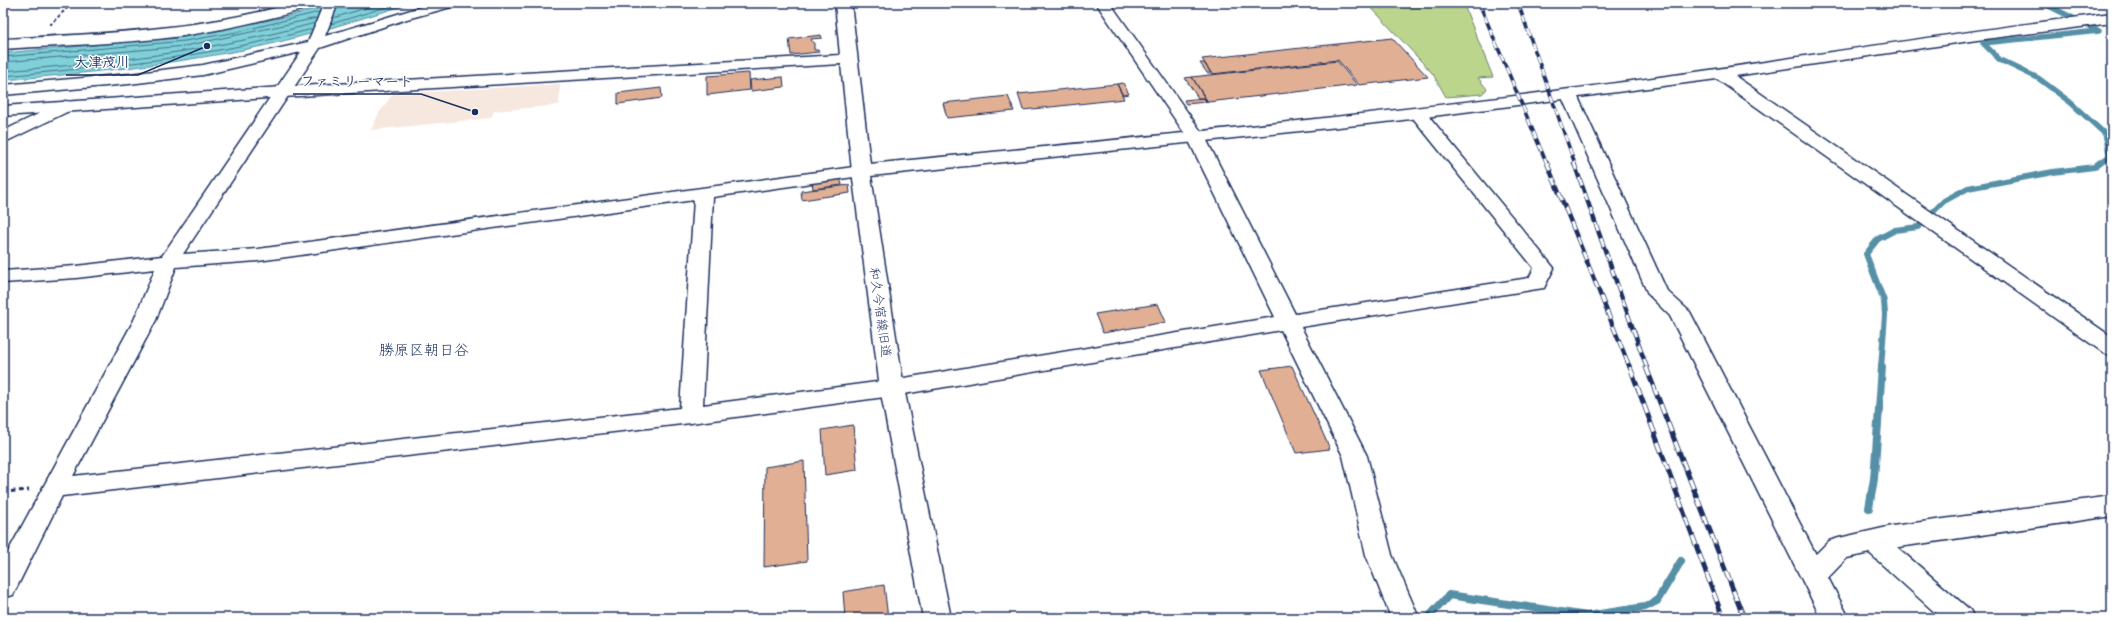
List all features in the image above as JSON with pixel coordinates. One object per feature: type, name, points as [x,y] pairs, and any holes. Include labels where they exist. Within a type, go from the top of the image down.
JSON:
[{"type":"street","points":[[3,44],[163,33],[205,28],[257,18],[310,3]]},
{"type":"street","points":[[3,587],[54,488],[145,320],[168,261],[314,45],[331,3]]},
{"type":"street","points":[[3,90],[129,79],[203,70],[314,45],[402,16],[450,3]]},
{"type":"street","name":"和久今宿線旧道","points":[[843,3],[861,171],[892,388],[937,618]]},
{"type":"street","points":[[1104,3],[1196,137],[1355,456],[1379,555],[1405,618]]},
{"type":"street","points":[[3,277],[76,272],[168,261],[258,255],[861,171],[1196,137],[1569,95],[1722,74],[2005,30],[2112,18]]},
{"type":"street","points":[[3,111],[283,92],[850,59]]},
{"type":"street","points":[[1722,74],[2112,348]]},
{"type":"street","points":[[1569,95],[1658,294],[1679,312],[1814,574],[1835,618]]},
{"type":"street","points":[[3,138],[65,106]]},
{"type":"street","points":[[54,488],[691,415],[892,388],[1287,322],[1537,284],[1544,268],[1417,113]]},
{"type":"street","points":[[691,415],[704,193]]},
{"type":"street","points":[[1814,574],[1839,549],[1874,542],[2112,506]]},
{"type":"street","points":[[1874,542],[1960,618]]},
{"type":"path","points":[[32,43],[72,3]]},
{"type":"shaded area","points":[[560,84],[559,105],[494,111],[491,118],[371,130],[379,113],[393,94]]},
{"type":"green space","points":[[1367,3],[1463,3],[1493,77],[1478,78],[1487,89],[1482,94],[1446,97],[1433,74]]},
{"type":"water","points":[[338,3],[412,3],[307,35],[243,50],[123,68],[3,80],[3,53],[184,37],[285,17]]},
{"type":"building","points":[[738,3],[761,3],[761,4],[738,7]]},
{"type":"building","points":[[821,35],[822,38],[811,39],[812,42],[814,42],[814,50],[818,50],[819,52],[791,55],[789,39]]},
{"type":"building","points":[[1392,38],[1428,77],[1359,85],[1338,60],[1212,74],[1202,59]]},
{"type":"building","points":[[1337,61],[1357,85],[1208,102],[1192,77]]},
{"type":"building","points":[[1200,63],[1204,63],[1211,73],[1207,73]]},
{"type":"building","points":[[749,73],[750,90],[707,95],[707,76]]},
{"type":"building","points":[[783,77],[784,87],[751,91],[750,80]]},
{"type":"building","points":[[1192,77],[1207,102],[1204,98],[1198,98],[1185,78]]},
{"type":"building","points":[[1123,83],[1129,94],[1123,95],[1117,84]]},
{"type":"building","points":[[1117,84],[1124,99],[1023,110],[1018,94]]},
{"type":"building","points":[[661,88],[662,98],[618,104],[618,93]]},
{"type":"building","points":[[1008,96],[1014,111],[947,118],[943,103]]},
{"type":"building","points":[[1204,98],[1206,102],[1186,104],[1184,100]]},
{"type":"building","points":[[840,177],[842,185],[813,189],[812,181]]},
{"type":"building","points":[[849,185],[850,193],[802,200],[801,191]]},
{"type":"building","points":[[1158,304],[1166,322],[1103,333],[1095,314]]},
{"type":"building","points":[[1292,366],[1330,449],[1296,453],[1261,370]]},
{"type":"building","points":[[853,425],[857,470],[825,475],[822,430]]},
{"type":"building","points":[[804,461],[807,561],[764,567],[765,467]]},
{"type":"building","points":[[884,585],[888,618],[845,618],[843,592]]},
{"type":"waterway","points":[[2043,3],[2099,31],[1983,43],[2000,60],[2038,78],[2070,102],[2105,134],[2110,156],[2098,164]]},
{"type":"waterway","points":[[1881,368],[1885,315],[1884,301],[1866,254],[1878,239],[1895,230],[1918,227],[1944,201],[1968,188],[2053,172],[2094,167],[2099,163]]},
{"type":"waterway","points":[[1869,508],[1874,479],[1882,367]]},
{"type":"waterway","points":[[1428,618],[1449,595],[1587,616],[1645,607],[1657,601],[1681,561]]},
{"type":"railway","points":[[1479,3],[1547,164]]},
{"type":"railway","points":[[1518,3],[1575,164]]},
{"type":"railway","points":[[1547,163],[1630,368]]},
{"type":"railway","points":[[1574,163],[1647,368]]},
{"type":"railway","points":[[1630,367],[1723,618]]},
{"type":"railway","points":[[1646,367],[1744,618]]},
{"type":"place","name":"大津茂川","points":[[207,46]]},
{"type":"place","name":"ファミリーマート","points":[[475,112]]},
{"type":"district","name":"勝原区朝日谷","points":[[424,350]]}]
